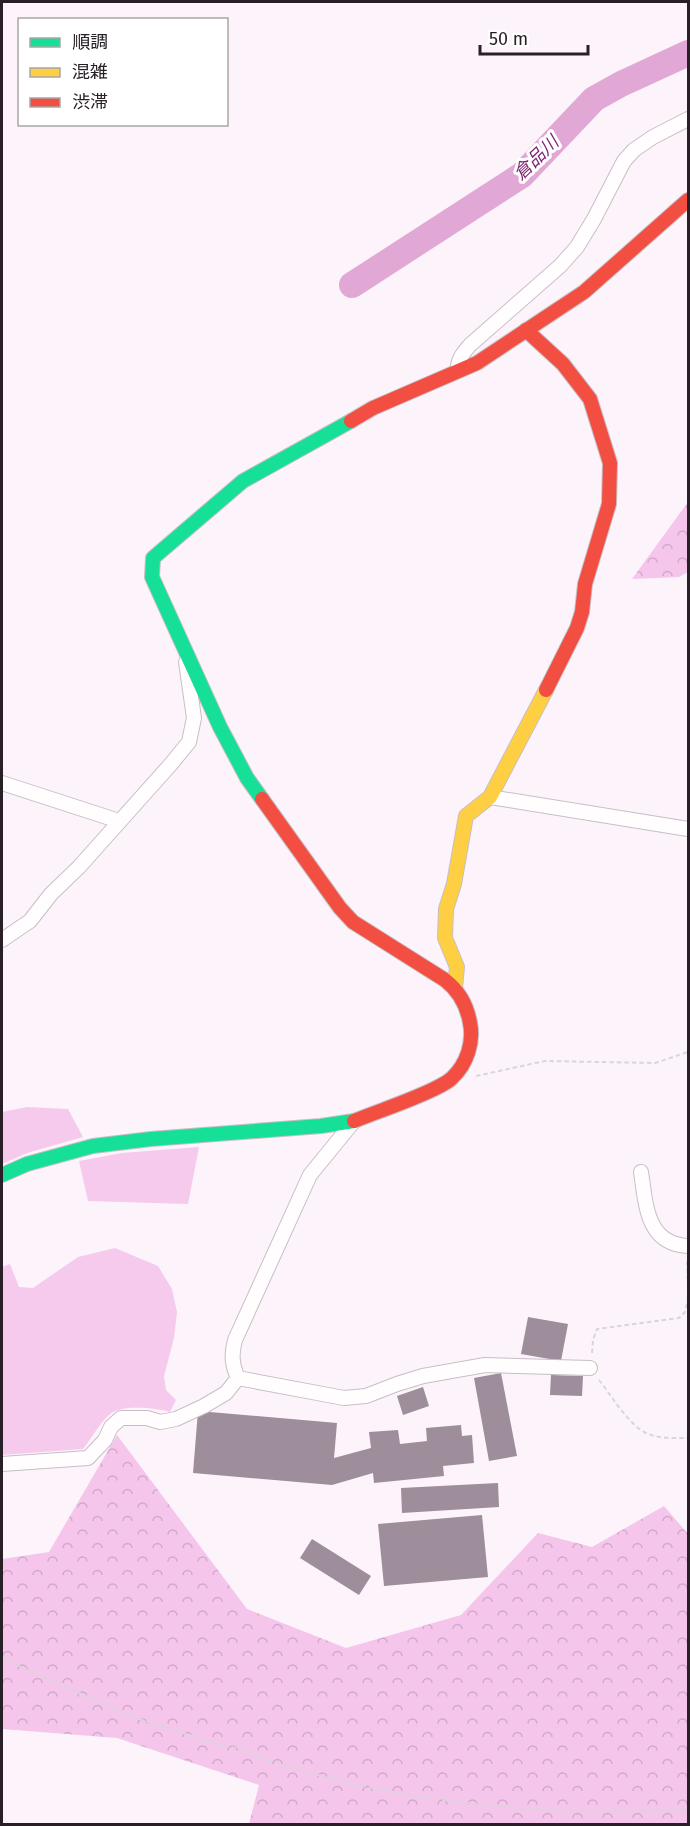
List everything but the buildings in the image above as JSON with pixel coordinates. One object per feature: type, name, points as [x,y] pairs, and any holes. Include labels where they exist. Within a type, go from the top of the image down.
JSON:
[{"type":"street","points":[[458,371],[457,364],[461,355],[470,345],[560,266],[577,247],[624,161],[634,150],[653,137],[688,119]]},
{"type":"street","points":[[2,1175],[27,1164],[93,1146],[151,1138],[321,1126],[354,1121],[426,1093],[451,1080],[461,1068],[469,1052],[472,1031],[468,1010],[455,988],[353,922],[340,908],[247,778],[220,727],[153,577],[153,558],[243,481],[373,408],[477,363],[584,292],[688,200]]},
{"type":"street","points":[[455,988],[457,967],[445,938],[446,909],[454,884],[466,816],[490,797],[577,628],[582,612],[585,584],[609,504],[610,463],[590,399],[562,364],[526,330]]},
{"type":"street","points":[[2,940],[30,921],[51,894],[79,867],[189,742],[194,718],[184,647]]},
{"type":"street","points":[[2,783],[119,822]]},
{"type":"street","points":[[490,797],[688,829]]},
{"type":"street","points":[[238,1378],[232,1366],[232,1350],[235,1340],[310,1175],[354,1121]]},
{"type":"street","points":[[640,1172],[648,1218],[656,1230],[672,1243],[688,1246]]},
{"type":"street","points":[[238,1378],[344,1398],[366,1395],[423,1376],[485,1365],[590,1368]]},
{"type":"street","points":[[2,1464],[88,1458],[105,1440],[111,1427],[121,1418],[147,1418],[160,1422],[176,1419],[225,1393],[238,1378]]},
{"type":"path","points":[[451,1080],[545,1061],[655,1063],[688,1052]]},
{"type":"path","points":[[688,1246],[688,1286]]},
{"type":"path","points":[[688,1299],[685,1312],[679,1318],[597,1329],[593,1340],[590,1368],[630,1420],[646,1433],[669,1438],[688,1438]]},
{"type":"path","points":[[2,1658],[130,1716],[338,1781],[415,1796],[511,1807],[624,1812],[688,1810]]},
{"type":"shaded area","points":[[27,1107],[68,1109],[83,1137],[27,1153],[2,1164],[2,1112]]},
{"type":"shaded area","points":[[199,1147],[188,1204],[88,1201],[79,1161],[122,1153]]},
{"type":"shaded area","points":[[115,1248],[158,1266],[172,1289],[177,1312],[174,1338],[164,1376],[166,1390],[176,1400],[170,1412],[147,1408],[121,1409],[105,1419],[83,1449],[2,1455],[2,1267],[10,1264],[19,1287],[33,1288],[78,1257]]},
{"type":"green space","points":[[688,502],[688,572],[679,577],[632,579]]},
{"type":"green space","points":[[117,1435],[247,1609],[346,1648],[461,1615],[538,1533],[592,1547],[664,1506],[688,1534],[688,1824],[249,1824],[259,1785],[117,1738],[2,1729],[2,1559],[49,1552]]},
{"type":"waterway","name":"倉品川","points":[[352,285],[522,175],[594,99],[688,53]]},
{"type":"traffic: fast","points":[[262,799],[247,778],[220,727],[152,577],[153,558],[243,481],[351,421]]},
{"type":"traffic: fast","points":[[2,1175],[27,1164],[93,1146],[151,1139],[321,1126],[354,1121]]},
{"type":"traffic: slow","points":[[455,988],[457,967],[445,938],[446,909],[454,884],[466,816],[490,797],[546,690]]},
{"type":"traffic: jam","points":[[351,421],[373,408],[477,363],[584,292],[688,200]]},
{"type":"traffic: jam","points":[[526,330],[563,364],[590,399],[610,463],[609,504],[585,584],[582,612],[577,628],[546,690]]},
{"type":"traffic: jam","points":[[262,799],[340,908],[353,922],[450,984],[464,1004],[469,1016],[471,1038],[468,1052],[462,1066],[450,1079],[416,1097],[354,1121]]}]
